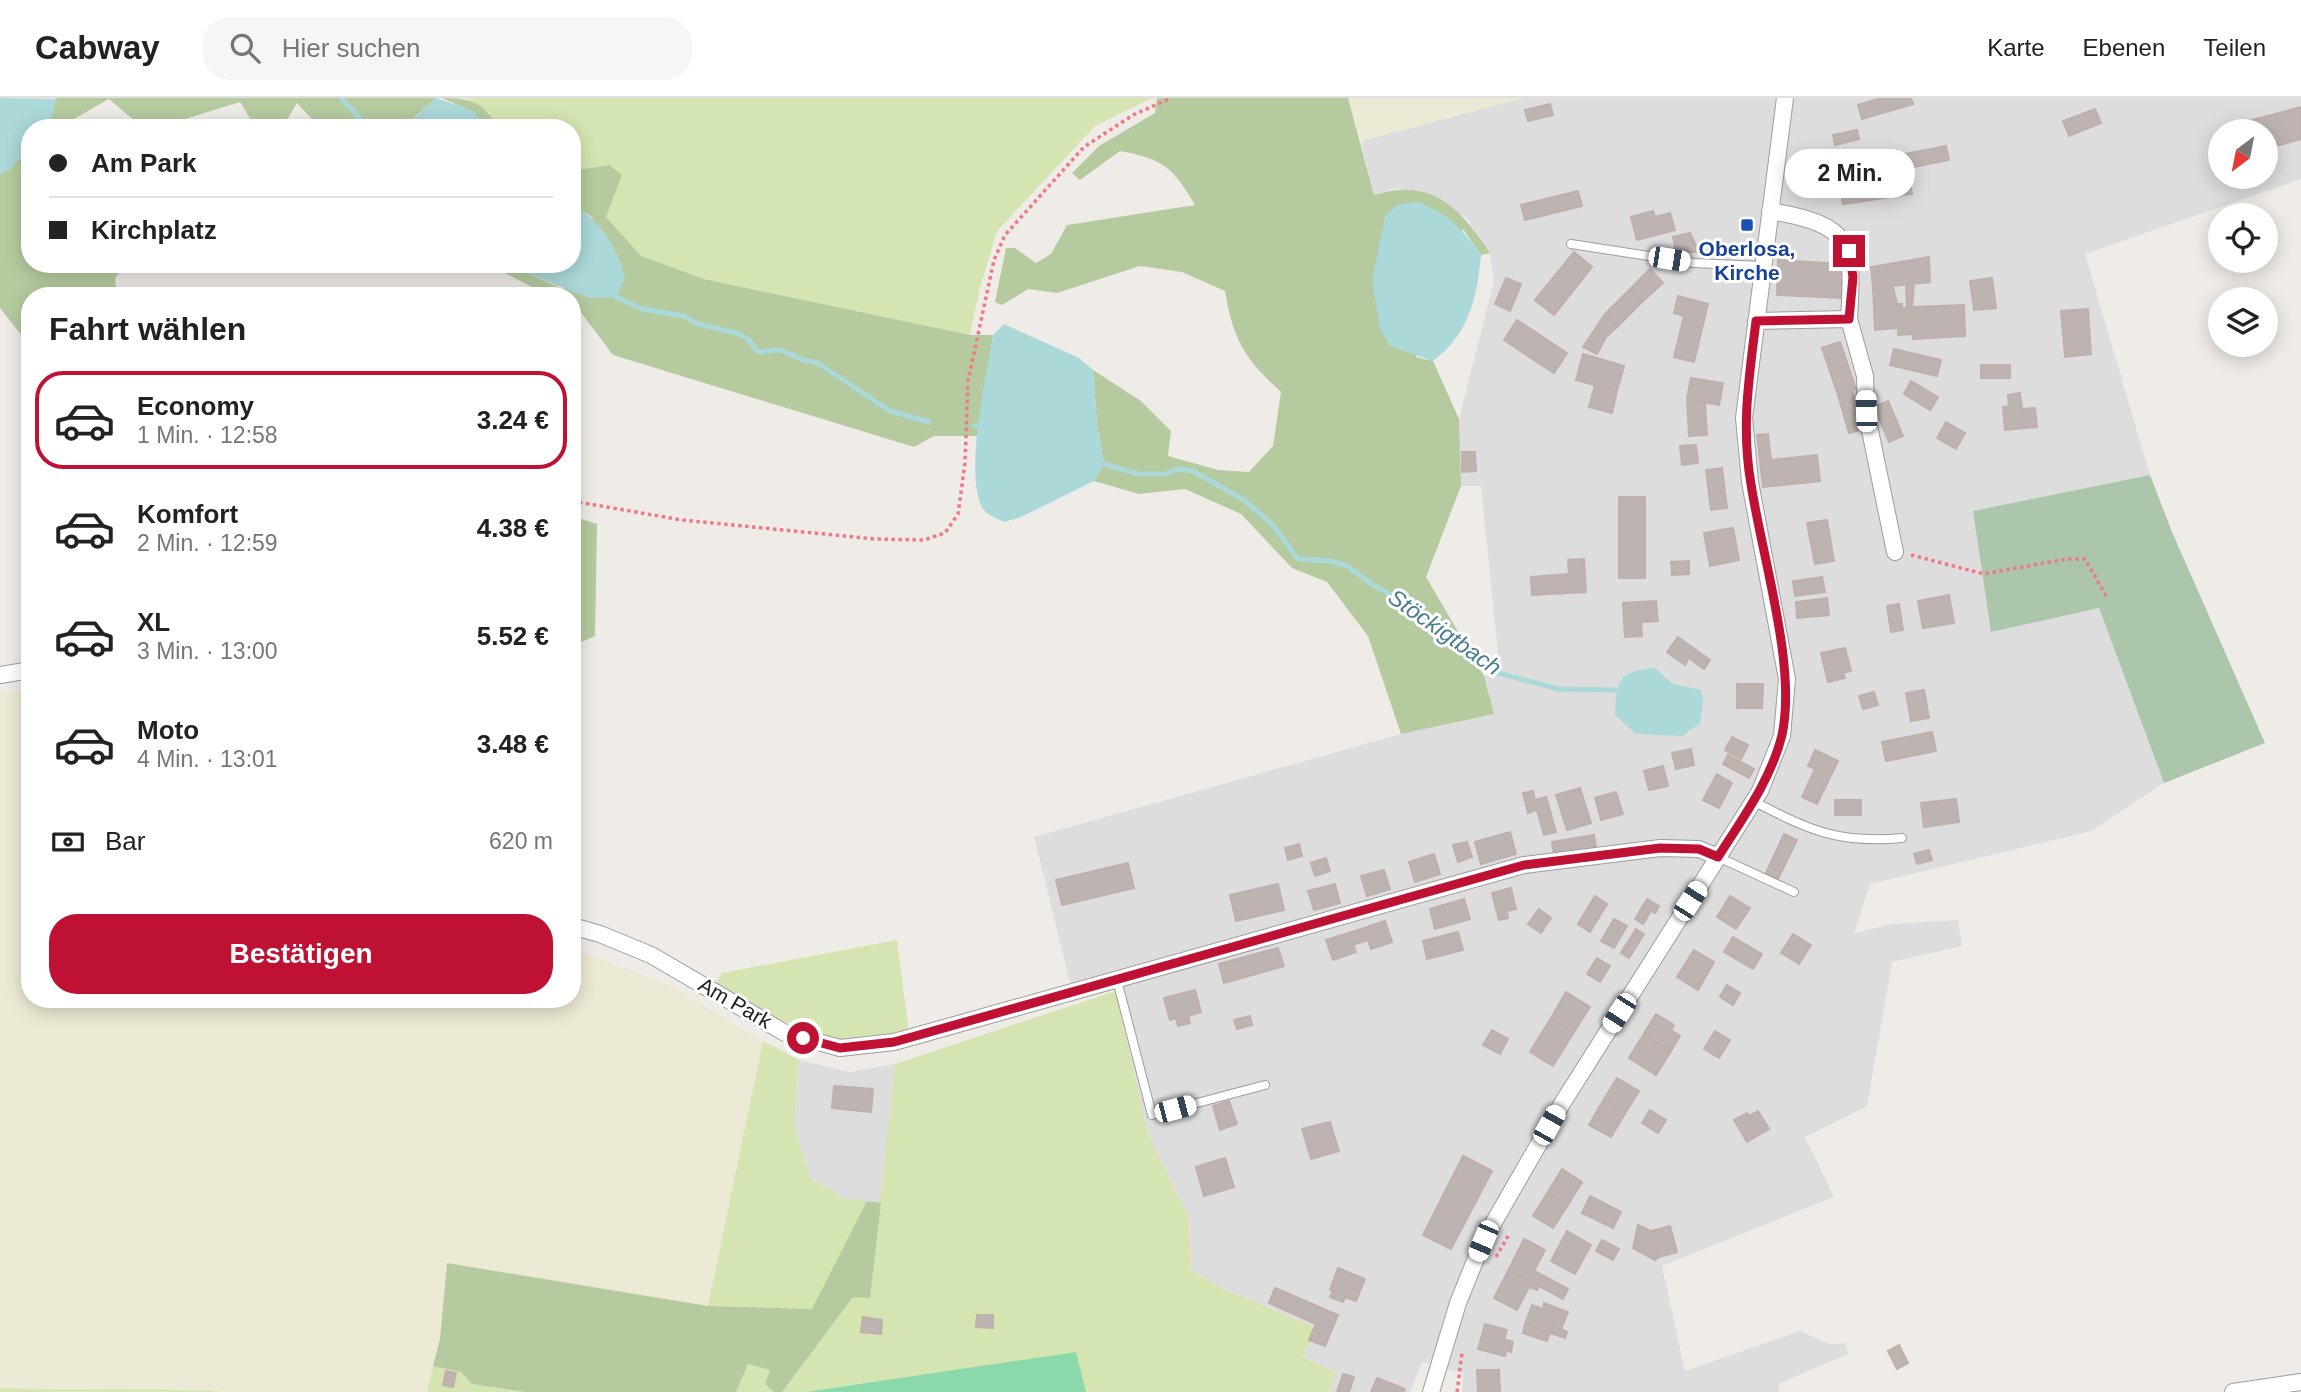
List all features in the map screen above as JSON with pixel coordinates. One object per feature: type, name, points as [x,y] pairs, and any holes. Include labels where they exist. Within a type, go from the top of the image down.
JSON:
[{"type":"street","points":[[1430,1391],[1458,1303],[1483,1241],[1563,1102],[1753,800],[1782,736],[1787,679],[1750,482],[1744,418],[1785,98]]},
{"type":"street","points":[[1770,211],[1813,219],[1833,232],[1849,251],[1853,277],[1849,319],[1865,376],[1866,411],[1895,552]]},
{"type":"street","points":[[1756,321],[1849,319]]},
{"type":"street","points":[[2,674],[21,671]]},
{"type":"street","name":"Am Park","points":[[581,929],[651,955],[785,1033],[840,1048],[894,1042],[1524,865],[1660,848],[1699,849],[1718,857]]},
{"type":"street","points":[[2233,1392],[2301,1382]]},
{"type":"lane","points":[[1572,244],[1694,263],[1763,266]]},
{"type":"lane","points":[[1753,800],[1831,836],[1866,841],[1902,838]]},
{"type":"lane","points":[[1718,857],[1794,892]]},
{"type":"lane","points":[[1117,980],[1152,1115],[1265,1085]]},
{"type":"path","points":[[581,503],[682,520],[875,539],[924,540],[946,533],[958,514],[965,463],[968,381],[994,260],[1005,235],[1084,147],[1133,115],[1171,98]]},
{"type":"path","points":[[1895,552],[1984,573],[2066,559],[2085,559],[2106,596]]},
{"type":"path","points":[[1492,1265],[1510,1231]]},
{"type":"path","points":[[1457,1392],[1465,1343]]},
{"type":"shaded area","points":[[1348,98],[1523,98],[1361,141]]},
{"type":"shaded area","points":[[1523,98],[2301,98],[2301,179],[2278,187],[2278,119],[2208,119],[2208,189],[2272,189],[2232,203],[2208,203],[2208,211],[2085,254],[2150,475],[1973,511],[1991,632],[2099,608],[2164,783],[2091,831],[1870,884],[1854,933],[1892,924],[1958,920],[1962,946],[1892,962],[1867,1106],[1805,1137],[1834,1197],[1662,1266],[1685,1371],[1800,1331],[1830,1344],[1845,1343],[1848,1354],[1778,1384],[1780,1392],[1462,1392],[1463,1373],[1422,1362],[1410,1392],[1329,1392],[1335,1373],[1303,1357],[1314,1327],[1223,1289],[1191,1270],[1189,1218],[1148,1134],[1112,972],[1070,983],[1034,837],[1401,734],[1494,714],[1484,676],[1500,673],[1481,486],[1461,486],[1459,419],[1494,281],[1490,253],[1466,217],[1397,188],[1374,195],[1361,141]]},
{"type":"shaded area","points":[[21,690],[21,1008],[581,1008],[581,951],[674,987],[763,1041],[708,1306],[447,1263],[440,1339],[427,1392],[229,1392],[180,1389],[48,1391],[0,1388],[0,693]]},
{"type":"shaded area","points":[[799,1060],[850,1072],[895,1064],[881,1203],[846,1199],[811,1179],[794,1126]]},
{"type":"green space","points":[[56,98],[436,98],[413,119],[312,119],[297,103],[287,119],[250,119],[240,102],[185,119],[132,119],[109,99],[74,119],[50,119]]},
{"type":"green space","points":[[442,98],[476,103],[493,119],[480,119],[473,112]]},
{"type":"green space","points":[[467,98],[1152,98],[1095,126],[997,231],[979,291],[970,335],[704,279],[640,256],[606,217],[609,165],[581,170],[581,119],[493,119],[489,112]]},
{"type":"green space","points":[[1157,98],[1348,98],[1374,195],[1394,190],[1412,190],[1442,200],[1467,222],[1490,253],[1481,255],[1463,229],[1416,357],[1433,361],[1459,419],[1461,486],[1426,577],[1484,676],[1494,714],[1401,734],[1368,636],[1327,582],[1292,568],[1241,514],[1185,489],[1139,494],[1094,481],[1104,464],[1097,425],[1093,370],[1141,401],[1171,431],[1168,456],[1218,470],[1249,472],[1273,446],[1281,392],[1258,369],[1242,347],[1232,323],[1225,291],[1182,272],[1140,266],[1057,293],[1028,289],[1002,305],[995,302],[1006,248],[1015,248],[1036,263],[1051,254],[1067,225],[1195,205],[1173,173],[1147,157],[1120,151],[1080,180],[1072,173],[1099,146],[1155,113]]},
{"type":"green space","points":[[21,157],[21,273],[119,273],[115,279],[116,287],[21,287],[21,335],[0,308],[0,174],[10,169]]},
{"type":"green space","points":[[609,165],[622,175],[606,217],[641,256],[704,279],[970,335],[993,335],[978,436],[934,436],[914,447],[613,355],[581,313],[581,287],[564,287],[570,273],[581,273],[581,246],[593,218],[581,210],[581,170]]},
{"type":"green space","points":[[505,273],[529,274],[558,287],[532,287]]},
{"type":"green space","points":[[2150,475],[2172,532],[2265,743],[2164,783],[2099,608],[1991,632],[1973,511]]},
{"type":"green space","points":[[581,519],[597,524],[595,636],[581,642]]},
{"type":"green space","points":[[897,940],[909,1033],[843,1042],[774,1018],[715,985],[722,973]]},
{"type":"green space","points":[[1116,991],[1148,1134],[1189,1218],[1191,1270],[1223,1289],[1315,1327],[1303,1357],[1336,1373],[1329,1392],[1086,1392],[1075,1353],[806,1392],[782,1392],[853,1296],[870,1297],[895,1064]]},
{"type":"green space","points":[[763,1041],[799,1060],[794,1126],[811,1179],[846,1199],[867,1201],[813,1309],[708,1306]]},
{"type":"green space","points":[[867,1201],[881,1203],[870,1298],[853,1297],[782,1392],[774,1392],[765,1384],[770,1370],[748,1364],[736,1392],[525,1392],[472,1384],[461,1372],[433,1366],[440,1339],[447,1263],[708,1306],[812,1309]]},
{"type":"green space","points":[[1076,1352],[1086,1392],[806,1392]]},
{"type":"green space","points":[[748,1363],[771,1370],[765,1384],[774,1392],[736,1392]]},
{"type":"green space","points":[[433,1366],[461,1372],[472,1384],[525,1392],[427,1392]]},
{"type":"green space","points":[[0,1388],[172,1390],[229,1392],[0,1392]]},
{"type":"water","points":[[0,98],[57,99],[51,119],[21,119],[21,157],[10,169],[0,174]]},
{"type":"water","points":[[436,98],[473,111],[480,119],[414,119]]},
{"type":"water","points":[[1418,202],[1438,211],[1454,223],[1481,255],[1477,286],[1469,314],[1455,339],[1433,361],[1390,346],[1380,329],[1372,280],[1385,217],[1396,205]]},
{"type":"water","points":[[581,210],[606,235],[625,277],[616,297],[589,298],[581,295],[581,287],[562,287],[529,274],[581,273]]},
{"type":"water","points":[[1004,324],[1079,358],[1093,370],[1097,425],[1104,464],[1094,481],[1021,517],[1004,522],[982,507],[975,471],[978,422],[993,335]]},
{"type":"water","points":[[1655,668],[1673,684],[1701,690],[1703,702],[1700,723],[1682,736],[1636,734],[1615,715],[1617,693],[1622,680],[1633,672]]},
{"type":"building","points":[[1881,98],[1911,98],[1913,104],[1862,119],[1858,105]]},
{"type":"building","points":[[1550,104],[1553,115],[1528,121],[1525,110]]},
{"type":"building","points":[[2301,107],[2301,139],[2278,146],[2278,119],[2256,119]]},
{"type":"building","points":[[2095,109],[2101,123],[2069,136],[2063,121]]},
{"type":"building","points":[[1857,130],[1859,139],[1835,145],[1833,135]]},
{"type":"building","points":[[1946,146],[1949,160],[1898,170],[1895,156]]},
{"type":"building","points":[[1830,159],[1834,179],[1829,180],[1832,192],[1815,196],[1808,164]]},
{"type":"building","points":[[1909,175],[1912,194],[1843,204],[1840,186]]},
{"type":"building","points":[[1578,191],[1582,206],[1525,220],[1521,205]]},
{"type":"building","points":[[1653,211],[1655,217],[1670,213],[1675,230],[1637,240],[1631,217]]},
{"type":"building","points":[[1690,233],[1699,252],[1676,252],[1673,237]]},
{"type":"building","points":[[1574,252],[1592,267],[1554,315],[1535,300]]},
{"type":"building","points":[[1929,257],[1930,282],[1873,288],[1871,267]]},
{"type":"building","points":[[1778,260],[1843,264],[1842,298],[1777,295]]},
{"type":"building","points":[[1650,269],[1663,283],[1642,302],[1630,289]]},
{"type":"building","points":[[1506,278],[1521,284],[1510,311],[1495,304]]},
{"type":"building","points":[[1992,278],[1996,308],[1974,310],[1970,281]]},
{"type":"building","points":[[1906,284],[1914,284],[1912,307],[1907,308]]},
{"type":"building","points":[[1893,287],[1897,304],[1902,304],[1902,308],[1912,307],[1913,334],[1898,335],[1898,328],[1875,330],[1873,288]]},
{"type":"building","points":[[1630,289],[1642,302],[1617,327],[1605,314]]},
{"type":"building","points":[[1678,296],[1708,304],[1694,362],[1674,357],[1684,316],[1674,313]]},
{"type":"building","points":[[1964,305],[1965,336],[1913,339],[1912,307]]},
{"type":"building","points":[[2088,309],[2091,354],[2065,357],[2061,311]]},
{"type":"building","points":[[1605,314],[1617,327],[1606,337],[1597,354],[1583,347]]},
{"type":"building","points":[[1517,320],[1567,353],[1554,373],[1504,340]]},
{"type":"building","points":[[1840,342],[1856,389],[1838,395],[1822,348]]},
{"type":"building","points":[[1894,349],[1941,360],[1937,376],[1890,365]]},
{"type":"building","points":[[1583,354],[1624,366],[1617,391],[1576,380]]},
{"type":"building","points":[[1981,365],[2010,365],[2010,378],[1981,378]]},
{"type":"building","points":[[1691,378],[1723,383],[1719,405],[1687,399]]},
{"type":"building","points":[[1911,381],[1938,397],[1930,410],[1904,394]]},
{"type":"building","points":[[1595,385],[1617,391],[1612,413],[1589,407]]},
{"type":"building","points":[[1852,391],[1863,429],[1849,433],[1838,395]]},
{"type":"building","points":[[2020,393],[2022,409],[2035,408],[2037,427],[2005,430],[2003,407],[2009,406],[2008,395]]},
{"type":"building","points":[[1687,399],[1705,403],[1707,435],[1689,436]]},
{"type":"building","points":[[1888,401],[1903,436],[1889,442],[1874,407]]},
{"type":"building","points":[[1946,422],[1965,433],[1956,449],[1937,438]]},
{"type":"building","points":[[1768,434],[1771,460],[1817,455],[1820,481],[1763,487],[1757,435]]},
{"type":"building","points":[[1696,445],[1698,463],[1682,465],[1680,446]]},
{"type":"building","points":[[1462,452],[1475,452],[1476,471],[1462,472]]},
{"type":"building","points":[[1722,468],[1725,492],[1709,494],[1706,470]]},
{"type":"building","points":[[1725,492],[1727,508],[1711,510],[1709,494]]},
{"type":"building","points":[[1619,497],[1645,497],[1645,578],[1619,578]]},
{"type":"building","points":[[1827,520],[1834,561],[1815,564],[1807,523]]},
{"type":"building","points":[[1733,528],[1739,560],[1710,566],[1704,533]]},
{"type":"building","points":[[1584,559],[1586,592],[1532,595],[1531,577],[1569,574],[1568,560]]},
{"type":"building","points":[[1689,561],[1689,574],[1672,575],[1671,562]]},
{"type":"building","points":[[1822,577],[1825,592],[1795,596],[1793,581]]},
{"type":"building","points":[[1949,595],[1954,623],[1923,628],[1918,601]]},
{"type":"building","points":[[1827,598],[1829,615],[1797,618],[1796,602]]},
{"type":"building","points":[[1656,601],[1658,621],[1641,622],[1642,636],[1625,637],[1623,603]]},
{"type":"building","points":[[1899,604],[1903,630],[1891,632],[1887,606]]},
{"type":"building","points":[[1678,637],[1710,660],[1704,669],[1689,658],[1685,665],[1667,652]]},
{"type":"building","points":[[1845,648],[1851,671],[1843,673],[1845,678],[1828,682],[1821,653]]},
{"type":"building","points":[[1737,684],[1763,684],[1762,708],[1737,708]]},
{"type":"building","points":[[1924,690],[1929,718],[1911,721],[1906,693]]},
{"type":"building","points":[[1874,692],[1878,705],[1863,709],[1859,696]]},
{"type":"building","points":[[1932,732],[1936,751],[1886,761],[1882,742]]},
{"type":"building","points":[[1732,737],[1748,745],[1741,759],[1725,750]]},
{"type":"building","points":[[1691,749],[1694,765],[1676,769],[1672,753]]},
{"type":"building","points":[[1815,750],[1838,761],[1817,804],[1802,797],[1815,769],[1808,766]]},
{"type":"building","points":[[1728,755],[1754,769],[1749,778],[1723,764]]},
{"type":"building","points":[[1663,766],[1668,786],[1649,790],[1644,771]]},
{"type":"building","points":[[1717,774],[1732,783],[1719,808],[1703,800]]},
{"type":"building","points":[[1580,788],[1591,823],[1567,830],[1556,795]]},
{"type":"building","points":[[1533,791],[1535,800],[1546,797],[1556,832],[1544,835],[1537,810],[1528,813],[1523,793]]},
{"type":"building","points":[[1616,792],[1623,814],[1601,820],[1595,798]]},
{"type":"building","points":[[1956,799],[1959,822],[1924,827],[1921,803]]},
{"type":"building","points":[[1835,800],[1861,800],[1861,815],[1835,815]]},
{"type":"building","points":[[1510,832],[1516,854],[1481,864],[1475,842]]},
{"type":"building","points":[[1784,834],[1797,840],[1778,879],[1766,873]]},
{"type":"building","points":[[1594,835],[1596,847],[1554,855],[1552,842]]},
{"type":"building","points":[[1467,842],[1472,857],[1458,862],[1453,845]]},
{"type":"building","points":[[1299,844],[1302,856],[1288,860],[1285,848]]},
{"type":"building","points":[[1929,850],[1932,860],[1917,864],[1914,854]]},
{"type":"building","points":[[1434,854],[1440,874],[1415,882],[1409,862]]},
{"type":"building","points":[[1326,858],[1330,871],[1315,876],[1311,863]]},
{"type":"building","points":[[1128,863],[1134,888],[1062,905],[1056,880]]},
{"type":"building","points":[[1384,870],[1390,889],[1367,896],[1361,876]]},
{"type":"building","points":[[1278,884],[1284,910],[1236,921],[1230,895]]},
{"type":"building","points":[[1335,884],[1340,903],[1314,910],[1308,891]]},
{"type":"building","points":[[1511,888],[1516,909],[1507,911],[1508,918],[1499,920],[1492,893]]},
{"type":"building","points":[[1595,896],[1607,904],[1590,932],[1578,924]]},
{"type":"building","points":[[1730,896],[1750,908],[1736,929],[1717,917]]},
{"type":"building","points":[[1464,899],[1470,919],[1435,929],[1430,909]]},
{"type":"building","points":[[1647,899],[1659,906],[1655,913],[1651,911],[1643,924],[1635,919]]},
{"type":"building","points":[[1539,909],[1551,918],[1541,933],[1528,924]]},
{"type":"building","points":[[1614,919],[1627,926],[1614,948],[1601,941]]},
{"type":"building","points":[[1385,921],[1392,942],[1371,949],[1368,940],[1353,945],[1349,933]]},
{"type":"building","points":[[1636,929],[1644,934],[1629,958],[1621,953]]},
{"type":"building","points":[[1458,932],[1463,950],[1427,959],[1423,941]]},
{"type":"building","points":[[1349,933],[1356,952],[1333,960],[1326,940]]},
{"type":"building","points":[[1793,934],[1811,945],[1799,964],[1781,953]]},
{"type":"building","points":[[1733,937],[1762,954],[1753,969],[1724,952]]},
{"type":"building","points":[[1278,948],[1284,966],[1224,983],[1219,964]]},
{"type":"building","points":[[1694,950],[1714,962],[1698,990],[1677,977]]},
{"type":"building","points":[[1597,958],[1610,966],[1600,982],[1587,974]]},
{"type":"building","points":[[1727,985],[1740,993],[1733,1005],[1720,997]]},
{"type":"building","points":[[1195,990],[1201,1012],[1188,1016],[1190,1023],[1178,1026],[1176,1018],[1170,1020],[1164,998]]},
{"type":"building","points":[[1566,992],[1590,1007],[1574,1032],[1551,1018]]},
{"type":"building","points":[[1656,1014],[1674,1025],[1671,1030],[1680,1036],[1671,1051],[1643,1035]]},
{"type":"building","points":[[1250,1016],[1252,1025],[1237,1029],[1234,1020]]},
{"type":"building","points":[[1551,1018],[1574,1032],[1553,1066],[1530,1052]]},
{"type":"building","points":[[1492,1030],[1508,1039],[1500,1054],[1483,1045]]},
{"type":"building","points":[[1715,1031],[1730,1040],[1719,1058],[1704,1049]]},
{"type":"building","points":[[1643,1035],[1671,1051],[1656,1075],[1629,1058]]},
{"type":"building","points":[[1617,1078],[1639,1091],[1626,1112],[1604,1099]]},
{"type":"building","points":[[834,1086],[873,1089],[871,1112],[832,1108]]},
{"type":"building","points":[[1604,1099],[1626,1112],[1611,1137],[1589,1125]]},
{"type":"building","points":[[1229,1101],[1237,1124],[1220,1130],[1213,1106]]},
{"type":"building","points":[[1650,1110],[1666,1120],[1658,1133],[1642,1123]]},
{"type":"building","points":[[1758,1111],[1769,1129],[1747,1142],[1734,1120]]},
{"type":"building","points":[[1330,1122],[1339,1151],[1311,1159],[1302,1129]]},
{"type":"building","points":[[1463,1156],[1492,1171],[1451,1249],[1423,1235]]},
{"type":"building","points":[[1225,1158],[1234,1187],[1204,1196],[1196,1167]]},
{"type":"building","points":[[1562,1169],[1582,1182],[1568,1205],[1548,1192]]},
{"type":"building","points":[[1548,1192],[1568,1205],[1553,1228],[1533,1216]]},
{"type":"building","points":[[1590,1196],[1621,1212],[1613,1228],[1582,1213]]},
{"type":"building","points":[[1638,1225],[1651,1231],[1659,1257],[1655,1260],[1633,1248]]},
{"type":"building","points":[[1670,1226],[1677,1252],[1659,1257],[1651,1231]]},
{"type":"building","points":[[1567,1231],[1591,1245],[1575,1274],[1551,1261]]},
{"type":"building","points":[[1524,1239],[1545,1250],[1534,1271],[1544,1276],[1539,1286],[1508,1271]]},
{"type":"building","points":[[1602,1240],[1619,1249],[1613,1260],[1596,1251]]},
{"type":"building","points":[[1338,1268],[1365,1279],[1356,1301],[1345,1297],[1343,1302],[1330,1297]]},
{"type":"building","points":[[1508,1271],[1539,1286],[1537,1290],[1529,1287],[1517,1310],[1494,1298]]},
{"type":"building","points":[[1544,1276],[1568,1289],[1563,1299],[1539,1286]]},
{"type":"building","points":[[1275,1288],[1338,1315],[1325,1346],[1309,1340],[1316,1324],[1269,1303]]},
{"type":"building","points":[[1544,1303],[1559,1309],[1550,1333],[1525,1324],[1532,1305],[1543,1309]]},
{"type":"building","points":[[1559,1309],[1568,1312],[1561,1329],[1567,1332],[1565,1338],[1550,1333]]},
{"type":"building","points":[[977,1315],[993,1315],[993,1328],[976,1327]]},
{"type":"building","points":[[863,1317],[882,1320],[881,1334],[861,1332]]},
{"type":"building","points":[[1485,1324],[1507,1330],[1504,1339],[1513,1342],[1511,1352],[1507,1350],[1505,1356],[1478,1349]]},
{"type":"building","points":[[1525,1324],[1550,1333],[1547,1341],[1523,1333]]},
{"type":"building","points":[[1899,1345],[1908,1363],[1897,1369],[1888,1351]]},
{"type":"building","points":[[1477,1370],[1499,1370],[1500,1392],[1478,1392]]},
{"type":"building","points":[[446,1371],[456,1373],[453,1387],[443,1385]]},
{"type":"building","points":[[1343,1374],[1354,1377],[1349,1392],[1337,1392]]},
{"type":"building","points":[[1377,1378],[1405,1389],[1404,1392],[1371,1392]]},
{"type":"waterway","name":"Stöckigtbach","points":[[341,98],[361,119]]},
{"type":"waterway","name":"Stöckigtbach","points":[[616,297],[642,309],[684,316],[695,323],[736,333],[748,339],[758,352],[780,350],[806,361],[816,362],[890,411],[929,422]]},
{"type":"waterway","name":"Stöckigtbach","points":[[1104,464],[1138,474],[1166,474],[1178,469],[1193,471],[1244,500],[1272,524],[1298,559],[1332,561],[1347,566],[1373,585],[1431,617],[1469,645],[1498,673],[1558,689],[1617,690]]},
{"type":"place","name":"Oberlosa, Kirche","points":[[1747,225]]},
{"type":"route","points":[[803,1038],[840,1048],[894,1042],[1524,865],[1660,848],[1699,849],[1718,857],[1760,791],[1782,736],[1787,679],[1750,482],[1744,418],[1756,321],[1849,319],[1853,277],[1849,251]]}]
